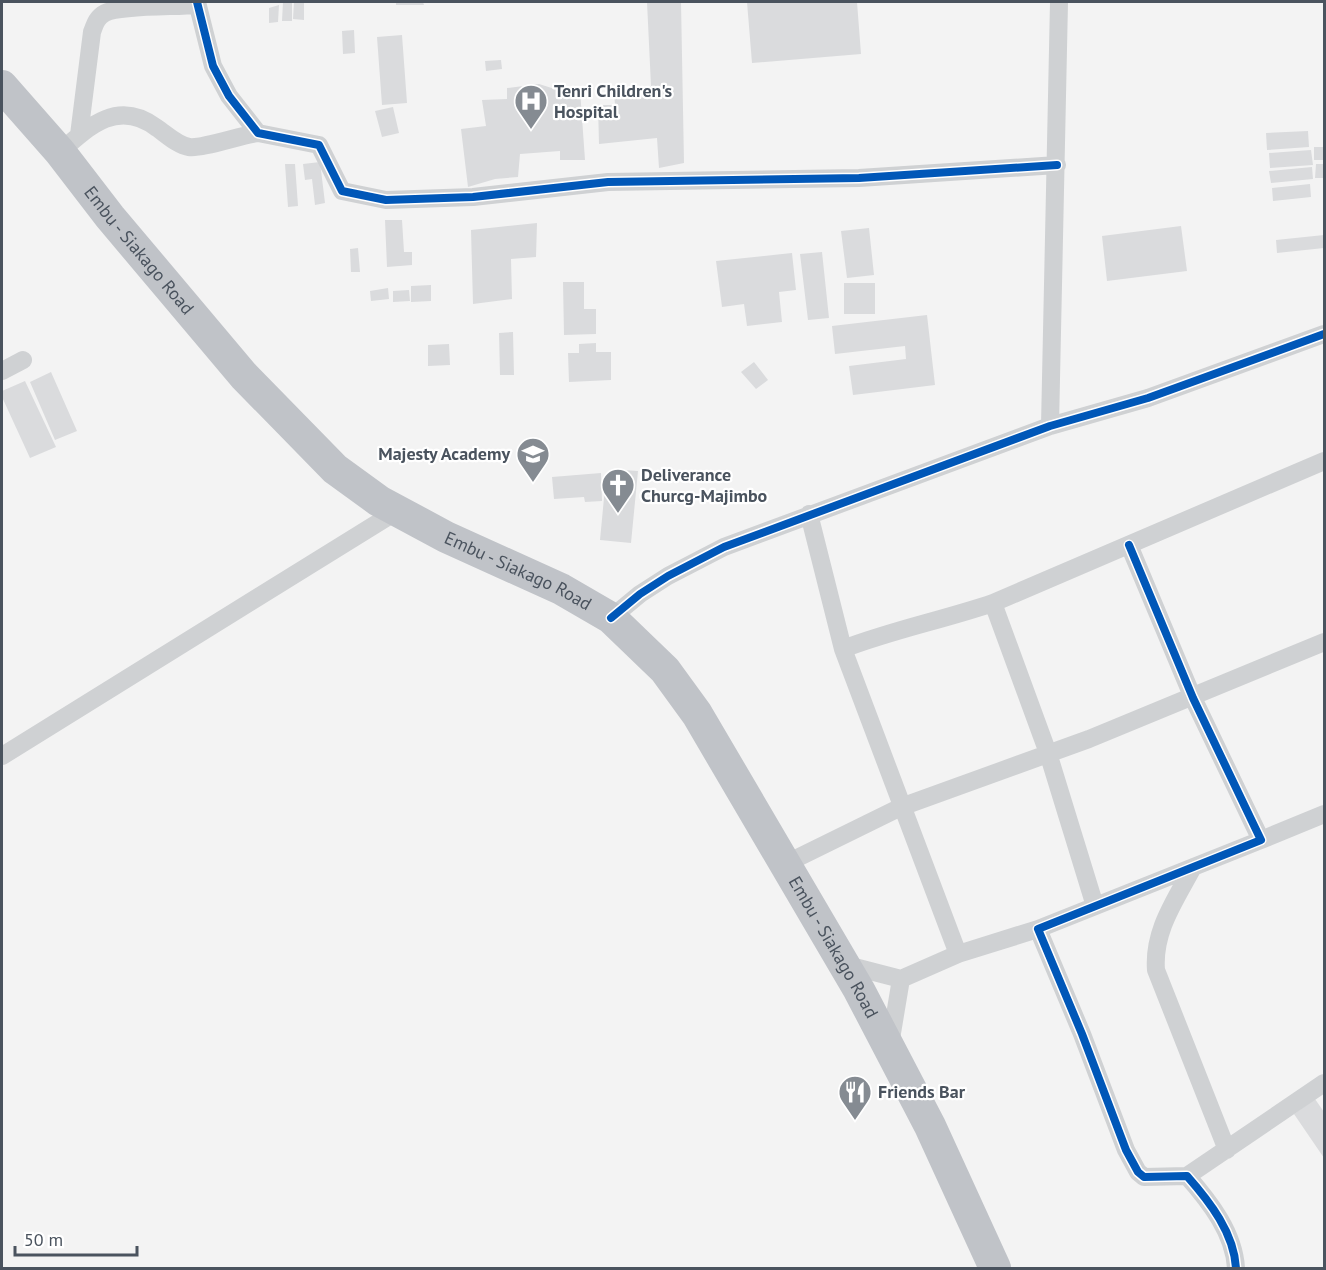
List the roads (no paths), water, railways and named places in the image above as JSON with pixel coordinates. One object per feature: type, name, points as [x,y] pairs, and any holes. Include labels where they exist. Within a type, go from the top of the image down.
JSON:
[{"type":"highway","name":"Embu - Siakago Road","points":[[2,86],[70,143],[110,217],[244,376],[335,469],[379,501],[397,511],[561,590],[611,618],[665,670],[697,714],[890,1046],[956,1180],[994,1269]]},
{"type":"street","points":[[1050,426],[1050,313],[1057,165],[1059,2]]},
{"type":"street","points":[[70,143],[92,32],[97,20],[105,13],[120,10],[197,3],[213,66],[229,96],[258,133]]},
{"type":"street","points":[[70,143],[103,119],[122,114],[137,115],[190,147],[258,133],[319,145],[342,190],[386,200],[473,197],[608,182],[859,178],[1057,165]]},
{"type":"street","points":[[611,618],[640,594],[668,576],[724,547],[1050,426],[1159,394],[1324,334]]},
{"type":"street","points":[[2,371],[23,360]]},
{"type":"street","points":[[843,649],[880,635],[945,619],[993,603],[1324,461]]},
{"type":"street","points":[[2,756],[397,511]]},
{"type":"street","points":[[809,514],[843,649],[958,954]]},
{"type":"street","points":[[1129,545],[1193,698],[1261,840]]},
{"type":"street","points":[[993,603],[1048,753],[1095,906]]},
{"type":"street","points":[[785,864],[901,807],[1193,698],[1324,642]]},
{"type":"street","points":[[843,964],[901,979],[958,954],[1038,929],[1324,814]]},
{"type":"street","points":[[1193,867],[1160,928],[1154,951],[1156,970],[1227,1150]]},
{"type":"street","points":[[1038,929],[1126,1150],[1138,1172],[1144,1177],[1187,1176],[1324,1083]]},
{"type":"street","points":[[890,1046],[901,979]]},
{"type":"street","points":[[1187,1176],[1214,1209],[1227,1233],[1235,1257],[1236,1269]]},
{"type":"place","name":"Tenri Children's Hospital","points":[[531,130]]},
{"type":"place","name":"Majesty Academy","points":[[533,483]]},
{"type":"place","name":"Deliverance Churcg-Majimbo","points":[[618,514]]},
{"type":"place","name":"Friends Bar","points":[[855,1121]]}]
